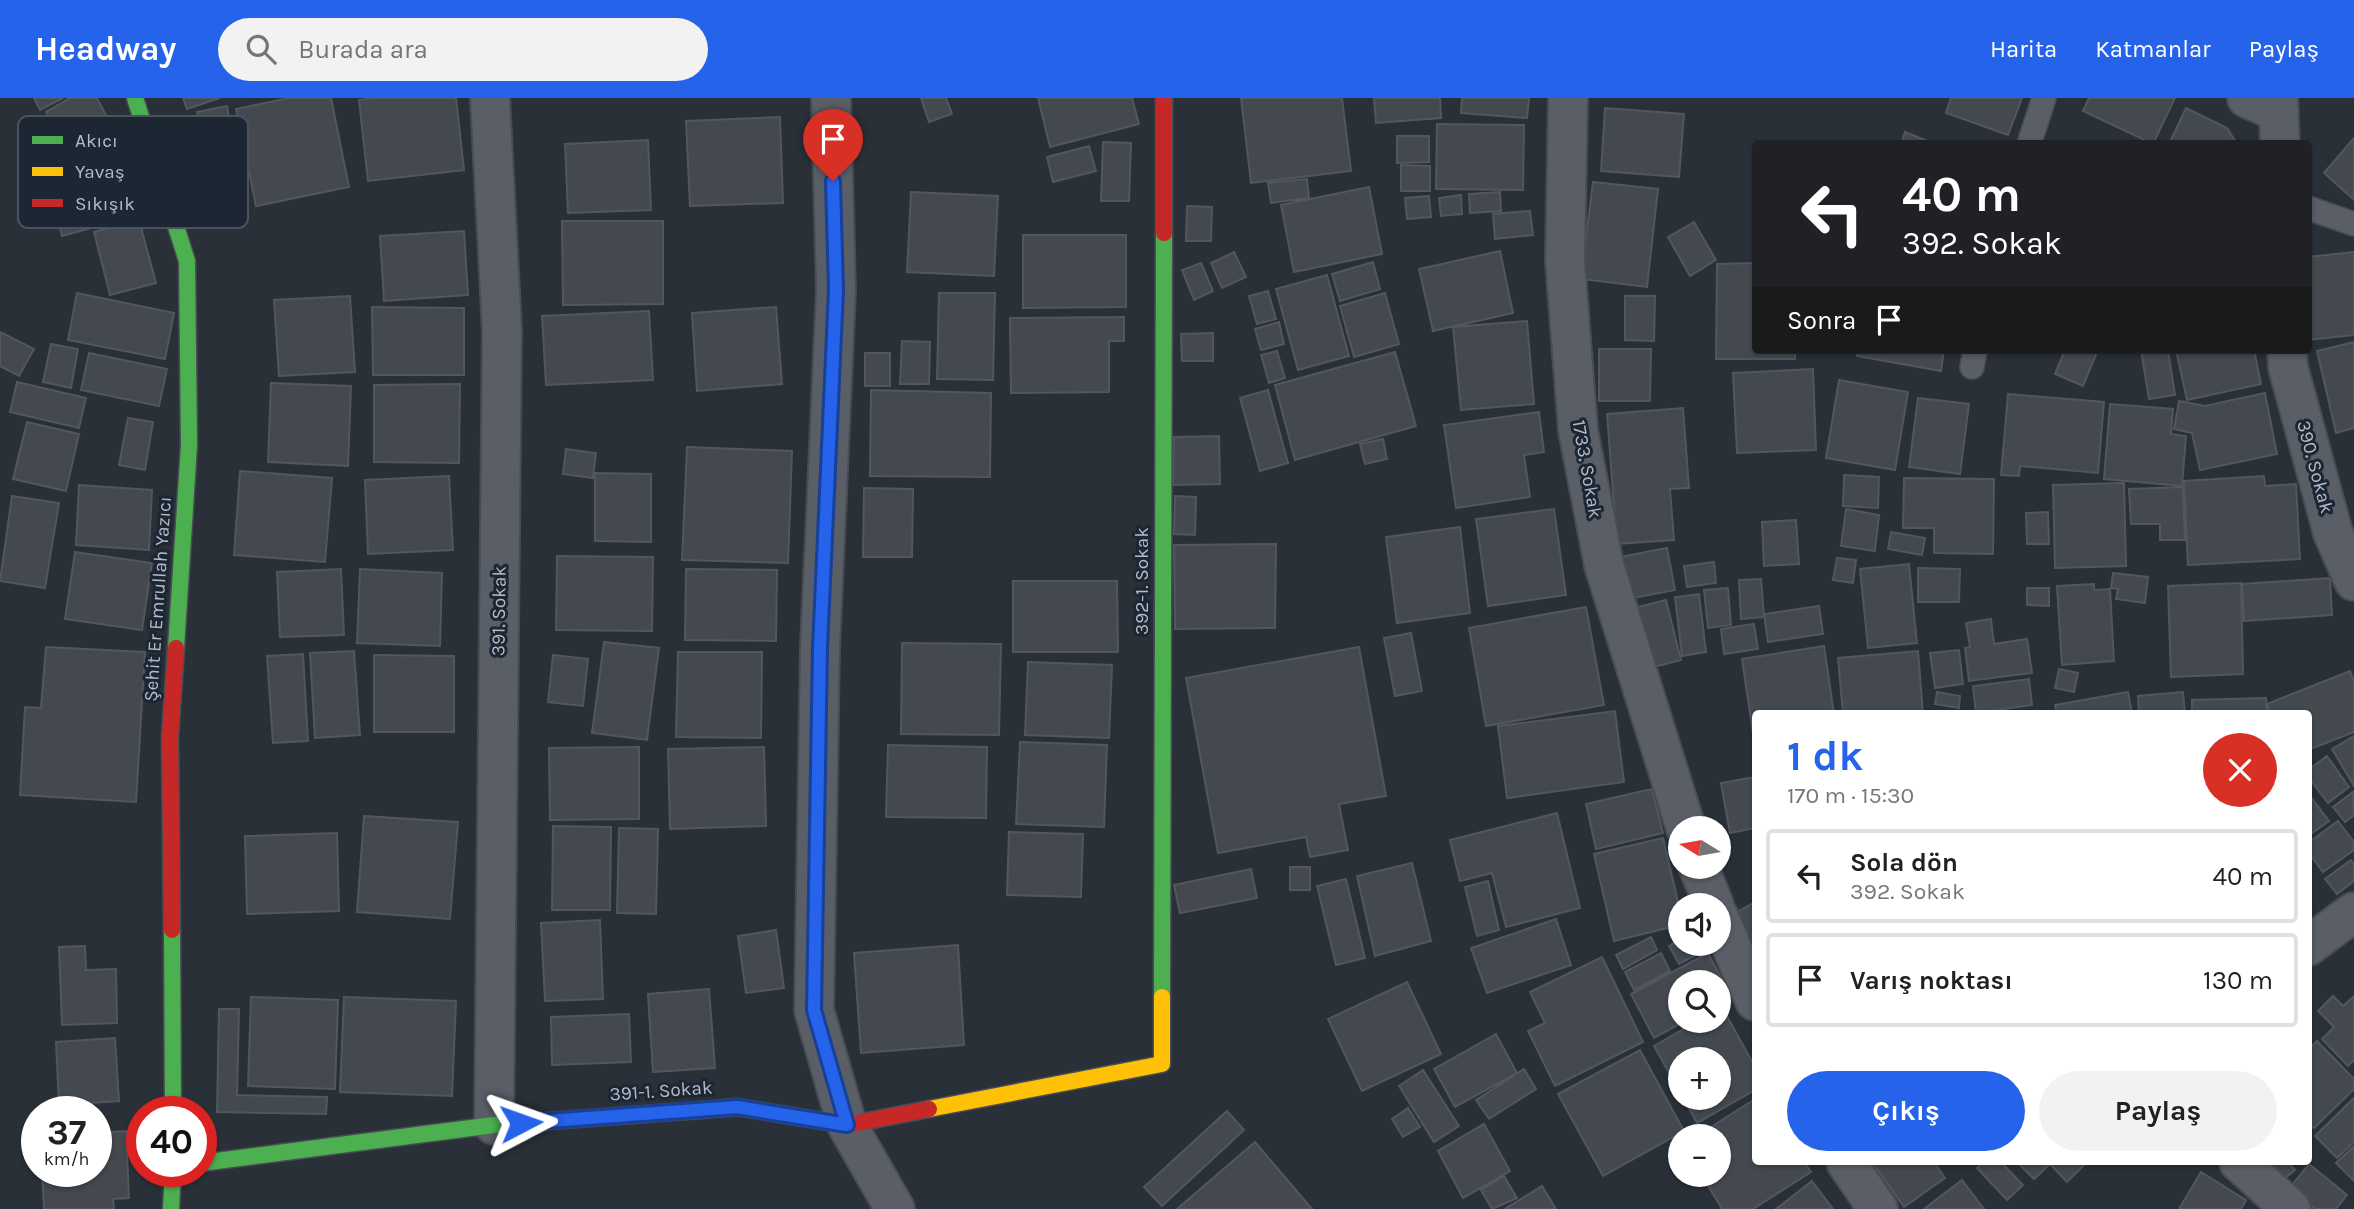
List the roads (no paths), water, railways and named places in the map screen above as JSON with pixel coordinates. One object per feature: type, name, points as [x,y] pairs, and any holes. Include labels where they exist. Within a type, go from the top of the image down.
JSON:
[{"type":"street","name":"Şehit Er Emrullah Yazıcı","points":[[135,98],[141,116]]},
{"type":"street","name":"391. Sokak","points":[[490,98],[502,331],[494,1125]]},
{"type":"street","points":[[831,98],[836,290],[820,648],[814,1010],[847,1125],[895,1209]]},
{"type":"street","name":"392-1. Sokak","points":[[1162,1064],[1164,98]]},
{"type":"street","name":"1733. Sokak","points":[[1568,98],[1565,261],[1578,430],[1604,565],[1682,816]]},
{"type":"street","name":"Şehit Er Emrullah Yazıcı","points":[[173,1096],[170,736],[189,445],[187,261],[176,228]]},
{"type":"street","name":"390. Sokak","points":[[2287,354],[2288,367],[2333,533],[2353,579]]},
{"type":"street","points":[[2312,943],[2354,912]]},
{"type":"street","points":[[1731,945],[1752,994]]},
{"type":"street","name":"391-1. Sokak","points":[[217,1161],[494,1125],[737,1107],[847,1125],[1162,1064]]},
{"type":"street","points":[[1848,1165],[1878,1209]]},
{"type":"street","points":[[2242,1165],[2291,1209]]},
{"type":"street","points":[[171,1209],[172,1187]]},
{"type":"lane","points":[[2030,140],[2045,98]]},
{"type":"lane","points":[[2312,209],[2354,224]]}]
